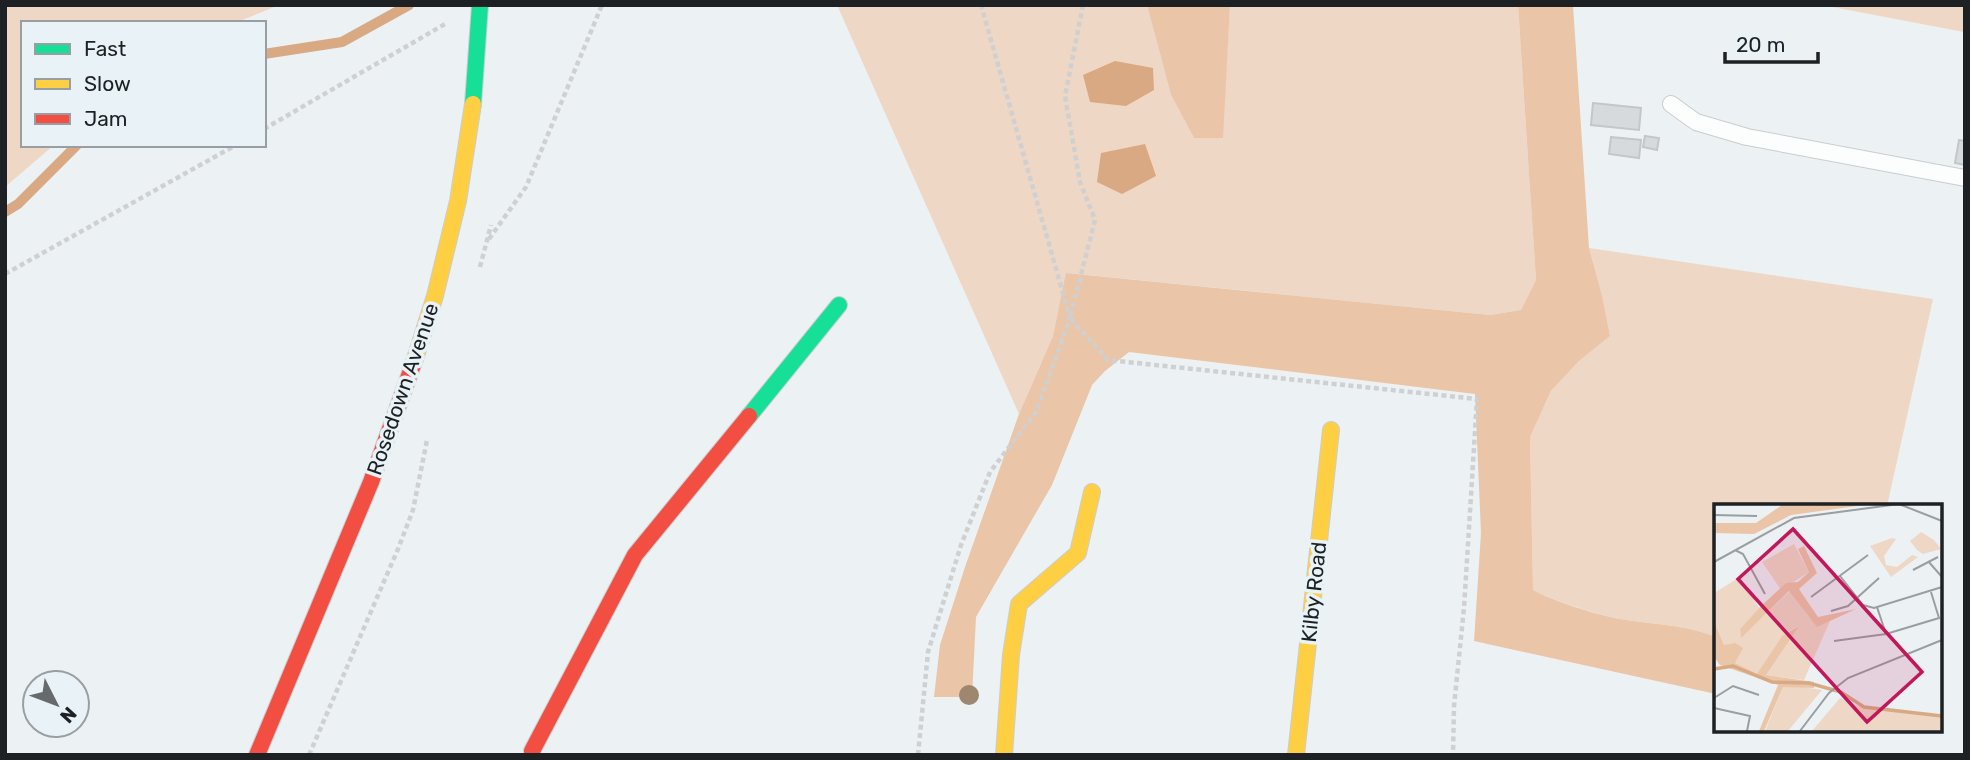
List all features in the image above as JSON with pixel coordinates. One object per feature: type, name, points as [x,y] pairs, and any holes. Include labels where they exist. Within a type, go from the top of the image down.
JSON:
[{"type":"street","name":"Rosedown Avenue","points":[[257,755],[344,551],[382,454],[434,301],[452,231],[465,159],[475,93],[480,5]]},
{"type":"street","points":[[532,751],[635,555],[839,305]]},
{"type":"street","name":"Kilby Road","points":[[1296,755],[1331,430]]},
{"type":"street","points":[[1004,755],[1011,655],[1019,604],[1078,553],[1092,492]]},
{"type":"lane","points":[[1671,104],[1696,122],[1746,137],[1965,178]]},
{"type":"path","points":[[488,240],[526,187],[602,5]]},
{"type":"path","points":[[981,5],[1070,318]]},
{"type":"path","points":[[918,755],[929,652],[961,545],[990,472],[1036,412],[1070,318],[1095,220],[1080,182],[1065,96],[1083,5]]},
{"type":"path","points":[[266,128],[437,28]]},
{"type":"path","points":[[5,274],[232,147]]},
{"type":"shaded area","points":[[5,5],[279,5],[240,21],[21,21],[21,147],[52,147],[5,187]]},
{"type":"shaded area","points":[[837,5],[1147,5],[1171,95],[1194,138],[1222,138],[1230,5],[1518,5],[1536,280],[1521,310],[1490,315],[1067,273],[1053,336],[1019,414]]},
{"type":"shaded area","points":[[1147,5],[1230,5],[1223,138],[1194,138],[1171,95]]},
{"type":"shaded area","points":[[1518,5],[1573,5],[1589,248],[1610,336],[1579,361],[1551,391],[1530,437],[1533,590],[1563,603],[1600,614],[1680,627],[1714,636],[1714,694],[1474,641],[1481,533],[1475,394],[1129,352],[1092,385],[1052,485],[976,617],[972,697],[934,697],[940,645],[1019,414],[1053,336],[1066,273],[1490,315],[1521,310],[1536,280]]},
{"type":"shaded area","points":[[1822,5],[1965,5],[1964,32]]},
{"type":"shaded area","points":[[1115,61],[1153,68],[1154,90],[1126,106],[1090,102],[1083,75]]},
{"type":"shaded area","points":[[1145,144],[1156,176],[1122,194],[1097,182],[1101,153]]},
{"type":"shaded area","points":[[1589,248],[1933,299],[1887,504],[1714,504],[1714,636],[1680,627],[1610,617],[1563,603],[1533,590],[1530,437],[1551,391],[1579,361],[1610,336]]},
{"type":"building","points":[[1593,103],[1641,108],[1639,130],[1591,125]]},
{"type":"building","points":[[1645,136],[1659,138],[1657,150],[1643,147]]},
{"type":"building","points":[[1611,137],[1641,140],[1639,158],[1609,154]]},
{"type":"building","points":[[1959,140],[1965,141],[1965,165],[1955,163]]},
{"type":"waterway","points":[[266,54],[342,42],[409,5]]},
{"type":"waterway","points":[[5,212],[18,204],[75,147]]},
{"type":"traffic: fast","points":[[473,104],[480,5]]},
{"type":"traffic: fast","points":[[749,416],[839,305]]},
{"type":"traffic: slow","points":[[414,362],[435,296],[458,201],[473,104]]},
{"type":"traffic: slow","points":[[1296,755],[1331,430]]},
{"type":"traffic: slow","points":[[1004,755],[1011,655],[1019,604],[1078,553],[1092,492]]},
{"type":"traffic: jam","points":[[257,755],[371,482],[414,362]]},
{"type":"traffic: jam","points":[[532,751],[635,555],[749,416]]}]
